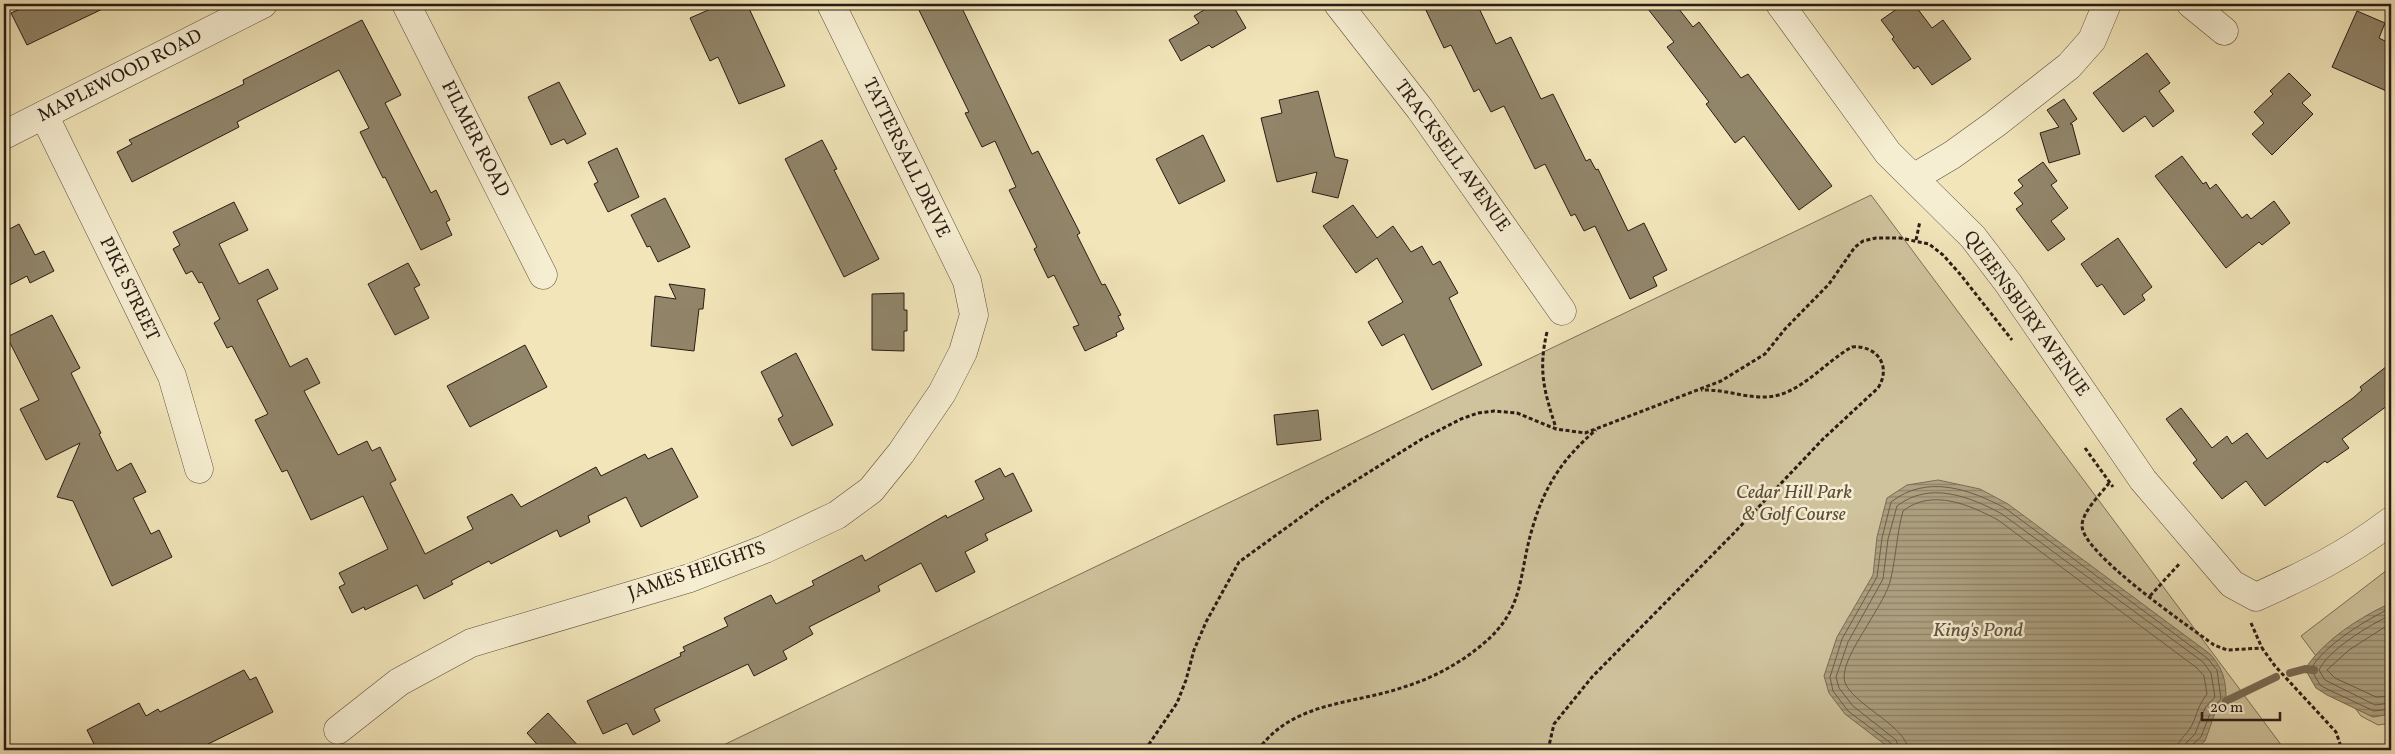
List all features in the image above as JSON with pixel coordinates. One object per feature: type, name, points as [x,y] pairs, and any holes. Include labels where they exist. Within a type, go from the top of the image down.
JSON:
[{"type":"street","name":"MAPLEWOOD ROAD","points":[[4,135],[264,4]]},
{"type":"street","name":"FILMER ROAD","points":[[406,4],[543,275]]},
{"type":"street","name":"TATTERSALL DRIVE","points":[[831,4],[967,281],[974,315]]},
{"type":"street","name":"TRACKSELL AVENUE","points":[[1338,4],[1420,109],[1562,311]]},
{"type":"street","name":"QUEENSBURY AVENUE","points":[[1780,4],[1888,153],[1973,237],[2008,283],[2143,480],[2232,584],[2256,596],[2307,574],[2356,547],[2391,521]]},
{"type":"street","points":[[1915,178],[1952,155],[1988,129],[2069,66],[2092,40],[2107,4]]},
{"type":"street","points":[[2191,4],[2224,31]]},
{"type":"street","name":"PIKE STREET","points":[[44,115],[172,376],[199,469]]},
{"type":"street","name":"JAMES HEIGHTS","points":[[338,730],[399,682],[471,642],[690,578],[764,549],[837,515],[871,490],[900,453],[936,400],[964,352],[974,315]]},
{"type":"path","points":[[1145,750],[1177,703],[1186,680],[1194,650],[1231,574],[1239,562],[1252,550],[1369,472],[1422,439],[1461,419],[1478,413],[1494,411],[1517,413],[1556,428],[1585,433],[1721,381],[1765,354],[1785,329],[1829,284],[1855,247],[1863,241],[1876,238],[1900,238],[1929,244],[1943,255],[1960,274],[2013,341]]},
{"type":"path","points":[[1556,428],[1547,401],[1541,357],[1550,321],[1562,311]]},
{"type":"path","points":[[1548,750],[1554,724],[1592,677],[1733,534],[1823,439],[1878,388],[1884,378],[1884,368],[1879,357],[1871,350],[1861,346],[1852,347],[1797,386],[1779,395],[1764,397],[1742,395],[1726,390],[1697,390]]},
{"type":"path","points":[[1258,750],[1281,726],[1300,714],[1319,707],[1406,687],[1433,676],[1456,664],[1496,632],[1512,610],[1520,591],[1532,526],[1541,503],[1563,461],[1598,428]]},
{"type":"path","points":[[2081,440],[2109,483],[2116,489]]},
{"type":"path","points":[[2109,483],[2087,512],[2082,525],[2085,536],[2103,558],[2214,645],[2227,650],[2262,648],[2275,666],[2336,732],[2342,750]]},
{"type":"path","points":[[2150,596],[2197,545]]},
{"type":"green space","name":"Cedar Hill Park & Golf Course","points":[[1871,195],[2285,750],[713,750]]},
{"type":"green space","points":[[2391,567],[2391,723],[2378,725],[2361,716],[2301,636]]},
{"type":"water","name":"King's Pond","points":[[1938,480],[1980,489],[2008,504],[2210,654],[2223,676],[2226,701],[2215,713],[2205,741],[2194,750],[1892,750],[1845,714],[1829,693],[1824,676],[1837,637],[1873,575],[1877,537],[1887,498],[1907,485]]},
{"type":"water","points":[[2391,603],[2391,714],[2373,717],[2316,688],[2305,669],[2332,639],[2355,622]]},
{"type":"building","points":[[31,4],[113,4],[27,45],[11,13]]},
{"type":"building","points":[[722,4],[747,4],[785,86],[739,104],[718,57],[710,61],[690,18]]},
{"type":"building","points":[[916,4],[960,4],[1032,154],[1038,151],[1080,233],[1077,235],[1102,285],[1105,284],[1121,315],[1118,316],[1124,329],[1116,333],[1117,336],[1085,351],[1073,327],[1079,325],[1054,275],[1048,278],[1034,249],[1037,247],[1009,190],[1016,187],[995,141],[982,147],[965,113],[969,112]]},
{"type":"building","points":[[1214,4],[1232,4],[1246,28],[1212,48],[1209,45],[1181,61],[1169,40],[1199,23],[1194,16]]},
{"type":"building","points":[[1423,4],[1477,4],[1496,44],[1511,37],[1541,99],[1553,94],[1586,161],[1590,159],[1596,170],[1598,169],[1628,231],[1644,223],[1667,270],[1653,277],[1657,286],[1630,299],[1595,226],[1584,231],[1575,214],[1571,216],[1545,164],[1535,169],[1504,106],[1491,112],[1479,89],[1474,92],[1451,45],[1444,48]]},
{"type":"building","points":[[1644,4],[1675,4],[1693,27],[1699,22],[1741,78],[1748,74],[1832,186],[1799,210],[1744,136],[1735,143],[1706,104],[1709,102],[1667,47],[1674,42]]},
{"type":"building","points":[[1904,4],[1914,4],[1932,28],[1943,20],[1971,59],[1932,85],[1918,66],[1914,69],[1881,20]]},
{"type":"building","points":[[2357,11],[2385,23],[2379,38],[2391,44],[2391,93],[2332,67]]},
{"type":"building","points":[[362,20],[401,95],[385,103],[431,193],[436,190],[450,220],[446,222],[452,235],[421,250],[385,177],[383,178],[360,132],[369,128],[339,70],[237,122],[239,127],[132,182],[117,152],[132,144],[129,140],[244,84],[243,80]]},
{"type":"building","points":[[2147,53],[2170,83],[2159,91],[2174,111],[2153,127],[2145,116],[2123,132],[2093,93]]},
{"type":"building","points":[[2289,73],[2311,95],[2302,103],[2313,114],[2272,155],[2252,134],[2264,123],[2254,112],[2273,94],[2270,91]]},
{"type":"building","points":[[559,82],[586,134],[567,144],[564,139],[551,145],[528,97]]},
{"type":"building","points":[[1318,91],[1335,157],[1348,160],[1338,198],[1312,192],[1317,172],[1277,182],[1261,118],[1282,113],[1279,100]]},
{"type":"building","points":[[2064,99],[2077,119],[2070,124],[2072,124],[2080,154],[2049,163],[2040,133],[2059,127],[2047,110]]},
{"type":"building","points":[[1203,135],[1225,181],[1179,204],[1156,159]]},
{"type":"building","points":[[822,140],[837,169],[834,170],[879,259],[844,277],[785,159]]},
{"type":"building","points":[[617,148],[639,197],[608,212],[594,184],[598,182],[588,162]]},
{"type":"building","points":[[2182,156],[2203,184],[2206,182],[2210,189],[2216,184],[2242,218],[2247,214],[2251,219],[2274,201],[2290,223],[2262,245],[2259,242],[2226,268],[2155,176]]},
{"type":"building","points":[[2043,162],[2057,181],[2051,185],[2068,208],[2051,221],[2065,239],[2048,251],[2016,209],[2023,204],[2014,193],[2023,186],[2018,180]]},
{"type":"building","points":[[665,198],[690,247],[658,262],[650,246],[647,247],[631,215]]},
{"type":"building","points":[[234,202],[248,230],[219,244],[239,284],[268,269],[278,289],[257,300],[290,367],[307,358],[320,383],[304,391],[338,455],[367,441],[372,451],[380,447],[396,480],[390,483],[425,554],[473,529],[467,517],[512,494],[521,507],[596,467],[601,476],[645,454],[648,459],[672,448],[698,497],[641,527],[626,497],[588,516],[590,522],[560,537],[557,530],[491,564],[489,561],[451,581],[453,584],[424,599],[417,585],[365,610],[364,607],[352,613],[339,587],[345,584],[339,573],[388,549],[363,496],[311,520],[287,470],[282,472],[255,420],[268,414],[232,346],[227,348],[214,323],[220,319],[202,282],[199,283],[192,271],[186,274],[173,249],[180,245],[173,232]]},
{"type":"building","points":[[1353,205],[1377,238],[1393,226],[1411,252],[1422,246],[1433,265],[1440,261],[1458,293],[1449,298],[1482,365],[1432,390],[1404,334],[1382,346],[1368,322],[1403,302],[1377,258],[1356,273],[1323,226]]},
{"type":"building","points":[[19,224],[35,255],[44,251],[54,271],[30,283],[27,276],[4,288],[4,232]]},
{"type":"building","points":[[2118,238],[2152,287],[2142,295],[2145,300],[2124,315],[2102,284],[2097,287],[2081,264]]},
{"type":"building","points":[[408,263],[420,285],[414,288],[429,318],[395,335],[368,284]]},
{"type":"building","points":[[669,284],[705,289],[703,309],[699,309],[694,351],[651,346],[655,296],[676,299]]},
{"type":"building","points":[[904,293],[904,310],[907,310],[907,331],[904,331],[904,351],[872,350],[872,294]]},
{"type":"building","points":[[52,315],[80,368],[71,373],[101,433],[99,434],[117,471],[131,463],[146,492],[133,498],[151,534],[159,530],[172,557],[112,586],[73,501],[57,497],[80,443],[46,460],[20,409],[39,400],[7,337]]},
{"type":"building","points":[[525,345],[547,387],[470,427],[447,386]]},
{"type":"building","points":[[796,353],[833,425],[792,446],[778,419],[783,416],[761,372]]},
{"type":"building","points":[[2391,363],[2391,403],[2342,439],[2349,448],[2327,463],[2325,461],[2265,506],[2246,481],[2222,499],[2193,463],[2197,460],[2166,419],[2181,408],[2212,448],[2227,436],[2232,444],[2247,433],[2267,459],[2353,398],[2362,390],[2360,387]]},
{"type":"building","points":[[1318,410],[1321,440],[1277,445],[1274,415]]},
{"type":"building","points":[[1000,468],[1005,477],[1013,473],[1032,511],[985,534],[988,540],[965,552],[975,572],[936,592],[921,563],[878,586],[880,591],[809,627],[813,634],[783,651],[787,659],[754,676],[748,664],[654,709],[660,721],[633,735],[627,723],[603,734],[587,701],[681,656],[680,653],[685,651],[683,647],[728,626],[724,618],[771,595],[776,604],[814,585],[812,581],[862,555],[865,561],[946,515],[947,518],[984,499],[975,481]]},
{"type":"building","points":[[244,670],[250,680],[256,677],[273,712],[196,750],[97,750],[87,730],[139,703],[146,716],[158,709],[160,712]]},
{"type":"building","points":[[548,713],[582,750],[542,750],[527,733]]},
{"type":"waterway","points":[[2290,673],[2305,669],[2314,670]]},
{"type":"waterway","points":[[2226,701],[2276,677]]}]
